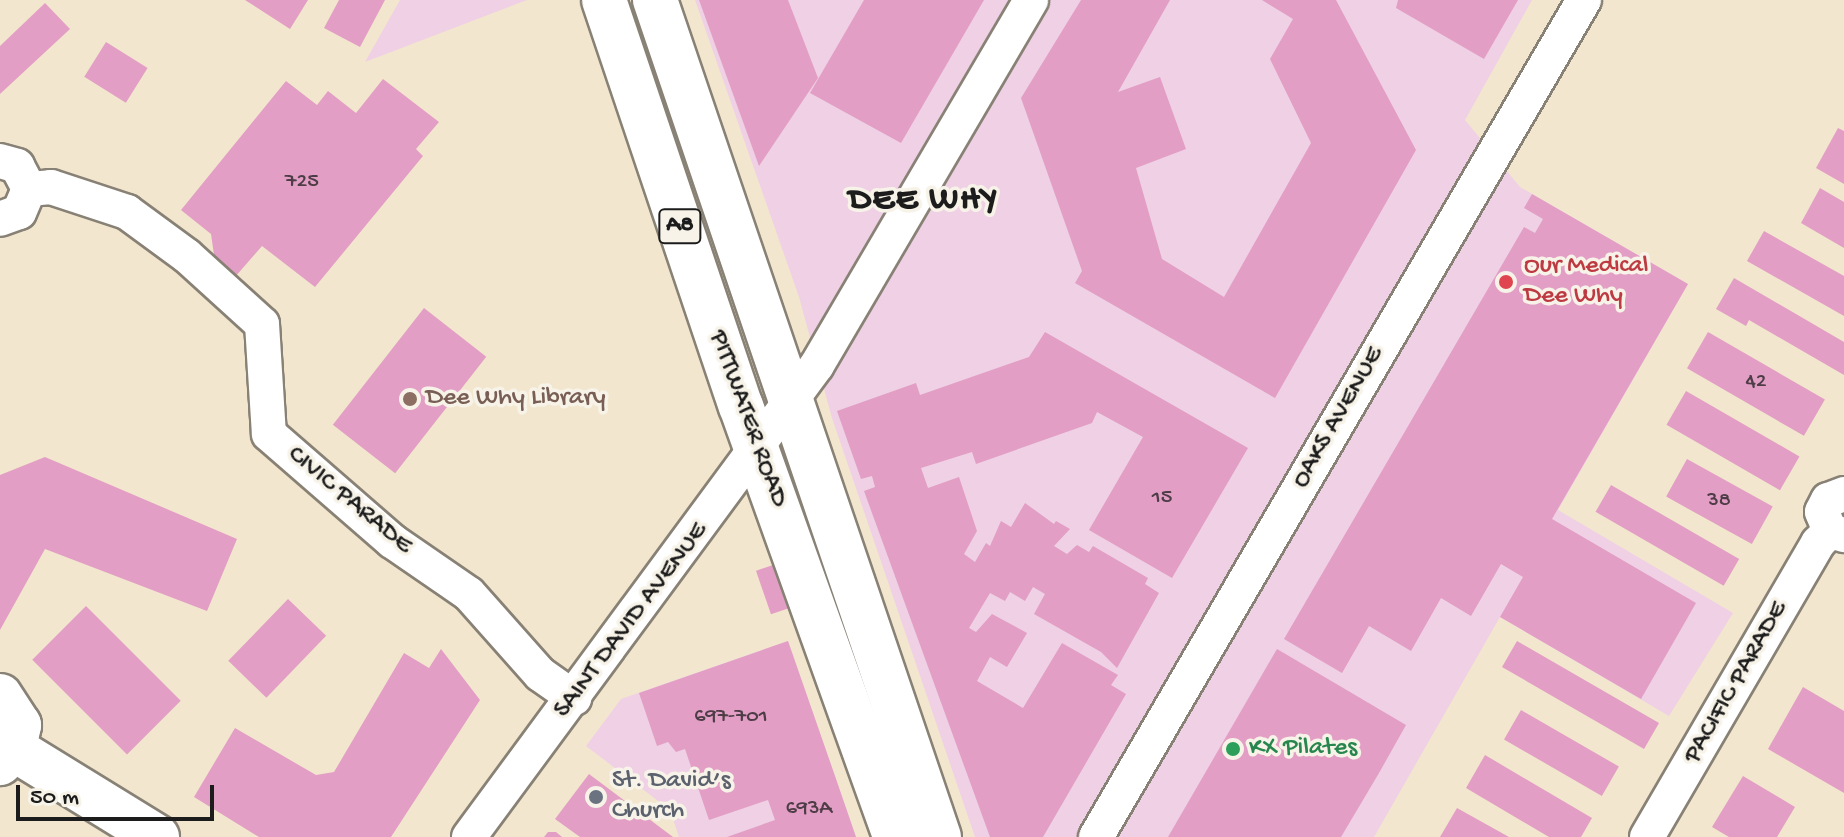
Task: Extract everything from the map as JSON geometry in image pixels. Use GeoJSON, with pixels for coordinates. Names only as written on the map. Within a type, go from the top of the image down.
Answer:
{"type":"FeatureCollection","features":[{"type":"Feature","properties":{"kind":"main road","name":"PITTWATER ROAD"},"geometry":{"type":"LineString","coordinates":[[604,0],[758,451],[895,837]]}},
{"type":"Feature","properties":{"kind":"main road","name":"PITTWATER ROAD"},"geometry":{"type":"LineString","coordinates":[[655,0],[939,837]]}},
{"type":"Feature","properties":{"kind":"main road"},"geometry":{"type":"LineString","coordinates":[[0,696],[19,725],[7,756],[157,837]]}},
{"type":"Feature","properties":{"kind":"street","name":"SAINT DAVID AVENUE"},"geometry":{"type":"LineString","coordinates":[[469,837],[791,403],[1031,0]]}},
{"type":"Feature","properties":{"kind":"street","name":"OAKS AVENUE"},"geometry":{"type":"LineString","coordinates":[[1096,837],[1584,0]]}},
{"type":"Feature","properties":{"kind":"street"},"geometry":{"type":"LineString","coordinates":[[0,161],[17,166],[29,189],[19,212],[0,219]]}},
{"type":"Feature","properties":{"kind":"street","name":"CIVIC PARADE"},"geometry":{"type":"LineString","coordinates":[[29,189],[51,187],[127,212],[187,256],[262,324],[269,434],[392,541],[469,594],[540,674],[574,698]]}},
{"type":"Feature","properties":{"kind":"street"},"geometry":{"type":"LineString","coordinates":[[1837,533],[1823,520],[1824,506],[1844,494]]}},
{"type":"Feature","properties":{"kind":"street","name":"PACIFIC PARADE"},"geometry":{"type":"LineString","coordinates":[[1647,837],[1818,543],[1837,533]]}},
{"type":"Feature","properties":{"kind":"shaded area"},"geometry":{"type":"Polygon","coordinates":[[[400,0],[527,0],[365,62],[400,0]]]}},
{"type":"Feature","properties":{"kind":"shaded area"},"geometry":{"type":"Polygon","coordinates":[[[695,0],[1532,0],[1465,120],[1520,187],[1688,284],[1558,510],[1733,613],[1669,716],[1500,617],[1374,837],[975,837],[832,418],[799,297],[695,0]]]}},
{"type":"Feature","properties":{"kind":"shaded area"},"geometry":{"type":"Polygon","coordinates":[[[788,641],[856,837],[679,837],[670,810],[586,746],[621,699],[788,641]]]}},
{"type":"Feature","properties":{"kind":"building"},"geometry":{"type":"Polygon","coordinates":[[[245,0],[308,0],[290,29],[245,0]]]}},
{"type":"Feature","properties":{"kind":"building"},"geometry":{"type":"Polygon","coordinates":[[[339,0],[385,0],[360,47],[324,28],[339,0]]]}},
{"type":"Feature","properties":{"kind":"building"},"geometry":{"type":"Polygon","coordinates":[[[699,0],[788,0],[818,78],[759,166],[699,0]]]}},
{"type":"Feature","properties":{"kind":"building"},"geometry":{"type":"Polygon","coordinates":[[[864,0],[984,0],[901,143],[810,93],[864,0]]]}},
{"type":"Feature","properties":{"kind":"building"},"geometry":{"type":"Polygon","coordinates":[[[1081,0],[1170,0],[1118,92],[1160,77],[1186,149],[1136,168],[1162,259],[1224,297],[1311,143],[1270,59],[1293,19],[1262,0],[1336,0],[1416,150],[1275,398],[1075,283],[1082,271],[1021,98],[1081,0]]]}},
{"type":"Feature","properties":{"kind":"building"},"geometry":{"type":"Polygon","coordinates":[[[1398,0],[1518,0],[1484,59],[1396,8],[1398,0]]]}},
{"type":"Feature","properties":{"kind":"building"},"geometry":{"type":"Polygon","coordinates":[[[45,3],[70,29],[0,94],[0,46],[45,3]]]}},
{"type":"Feature","properties":{"kind":"building"},"geometry":{"type":"Polygon","coordinates":[[[106,42],[148,68],[126,103],[84,77],[106,42]]]}},
{"type":"Feature","properties":{"kind":"building"},"geometry":{"type":"Polygon","coordinates":[[[383,79],[439,122],[416,149],[423,156],[315,287],[262,246],[235,277],[215,262],[211,234],[181,210],[286,81],[317,105],[328,91],[356,113],[383,79]]]}},
{"type":"Feature","properties":{"kind":"building"},"geometry":{"type":"Polygon","coordinates":[[[1838,128],[1844,131],[1844,184],[1816,168],[1838,128]]]}},
{"type":"Feature","properties":{"kind":"building"},"geometry":{"type":"Polygon","coordinates":[[[1820,188],[1844,202],[1844,248],[1801,223],[1820,188]]]}},
{"type":"Feature","properties":{"kind":"building"},"geometry":{"type":"Polygon","coordinates":[[[1532,194],[1688,284],[1552,519],[1696,603],[1641,699],[1500,617],[1523,577],[1501,564],[1471,616],[1441,598],[1411,651],[1369,626],[1342,673],[1284,639],[1524,227],[1535,233],[1543,219],[1524,208],[1532,194]]]}},
{"type":"Feature","properties":{"kind":"building"},"geometry":{"type":"Polygon","coordinates":[[[1764,231],[1844,276],[1844,316],[1747,261],[1764,231]]]}},
{"type":"Feature","properties":{"kind":"building"},"geometry":{"type":"Polygon","coordinates":[[[1734,278],[1844,342],[1844,375],[1749,320],[1746,326],[1716,309],[1734,278]]]}},
{"type":"Feature","properties":{"kind":"building"},"geometry":{"type":"Polygon","coordinates":[[[424,308],[486,357],[395,473],[333,425],[424,308]]]}},
{"type":"Feature","properties":{"kind":"building"},"geometry":{"type":"Polygon","coordinates":[[[1045,332],[1248,448],[1172,578],[1089,530],[1143,437],[1097,412],[1092,423],[976,464],[972,452],[921,468],[928,488],[959,477],[977,531],[964,554],[975,562],[986,543],[990,546],[1001,521],[1011,527],[1025,503],[1054,524],[1056,521],[1070,529],[1054,546],[1067,554],[1077,545],[1089,552],[1093,546],[1148,578],[1145,584],[1159,593],[1117,668],[1101,652],[1034,614],[1045,594],[1033,587],[1025,601],[1010,592],[1005,601],[990,593],[969,628],[976,632],[992,614],[1027,633],[1007,667],[990,657],[977,681],[1023,708],[1062,643],[1118,675],[1111,685],[1126,694],[1043,837],[990,837],[864,491],[875,487],[872,476],[861,479],[837,411],[916,383],[920,395],[1029,357],[1045,332]]]}},
{"type":"Feature","properties":{"kind":"building"},"geometry":{"type":"Polygon","coordinates":[[[1708,332],[1825,400],[1804,436],[1687,368],[1708,332]]]}},
{"type":"Feature","properties":{"kind":"building"},"geometry":{"type":"Polygon","coordinates":[[[1686,391],[1799,456],[1780,490],[1666,425],[1686,391]]]}},
{"type":"Feature","properties":{"kind":"building"},"geometry":{"type":"Polygon","coordinates":[[[45,457],[237,539],[207,611],[45,549],[0,630],[0,475],[45,457]]]}},
{"type":"Feature","properties":{"kind":"building"},"geometry":{"type":"Polygon","coordinates":[[[1687,459],[1773,507],[1752,544],[1666,497],[1687,459]]]}},
{"type":"Feature","properties":{"kind":"building"},"geometry":{"type":"Polygon","coordinates":[[[1611,485],[1739,559],[1724,586],[1596,512],[1611,485]]]}},
{"type":"Feature","properties":{"kind":"building"},"geometry":{"type":"Polygon","coordinates":[[[773,565],[788,608],[771,614],[756,571],[773,565]]]}},
{"type":"Feature","properties":{"kind":"building"},"geometry":{"type":"Polygon","coordinates":[[[288,599],[326,636],[266,698],[228,661],[288,599]]]}},
{"type":"Feature","properties":{"kind":"building"},"geometry":{"type":"Polygon","coordinates":[[[86,606],[181,701],[127,754],[32,660],[86,606]]]}},
{"type":"Feature","properties":{"kind":"building"},"geometry":{"type":"Polygon","coordinates":[[[788,641],[856,837],[727,837],[775,820],[768,800],[709,820],[685,749],[676,752],[668,742],[657,746],[639,693],[788,641]]]}},
{"type":"Feature","properties":{"kind":"building"},"geometry":{"type":"Polygon","coordinates":[[[1517,641],[1659,723],[1644,749],[1502,667],[1517,641]]]}},
{"type":"Feature","properties":{"kind":"building"},"geometry":{"type":"Polygon","coordinates":[[[441,649],[480,700],[391,837],[259,837],[194,797],[235,728],[316,775],[334,772],[404,653],[429,668],[441,649]]]}},
{"type":"Feature","properties":{"kind":"building"},"geometry":{"type":"Polygon","coordinates":[[[1277,649],[1406,725],[1379,773],[1341,837],[1168,837],[1277,649]]]}},
{"type":"Feature","properties":{"kind":"building"},"geometry":{"type":"Polygon","coordinates":[[[1803,687],[1844,711],[1844,793],[1768,749],[1803,687]]]}},
{"type":"Feature","properties":{"kind":"building"},"geometry":{"type":"Polygon","coordinates":[[[1521,710],[1619,766],[1602,796],[1504,739],[1521,710]]]}},
{"type":"Feature","properties":{"kind":"building"},"geometry":{"type":"Polygon","coordinates":[[[1485,755],[1592,818],[1581,837],[1549,837],[1466,788],[1485,755]]]}},
{"type":"Feature","properties":{"kind":"building","name":"St. David’s Church"},"geometry":{"type":"Polygon","coordinates":[[[589,774],[673,837],[580,837],[555,819],[589,774]]]}},
{"type":"Feature","properties":{"kind":"building"},"geometry":{"type":"Polygon","coordinates":[[[1743,776],[1795,807],[1777,837],[1729,837],[1712,827],[1743,776]]]}},
{"type":"Feature","properties":{"kind":"building"},"geometry":{"type":"Polygon","coordinates":[[[1457,808],[1509,837],[1440,837],[1457,808]]]}},
{"type":"Feature","properties":{"kind":"building"},"geometry":{"type":"Polygon","coordinates":[[[548,832],[556,832],[562,837],[544,837],[548,832]]]}},
{"type":"Feature","properties":{"kind":"place","name":"Our Medical Dee Why"},"geometry":{"type":"Point","coordinates":[1506,282]}},
{"type":"Feature","properties":{"kind":"place","name":"Dee Why Library"},"geometry":{"type":"Point","coordinates":[410,399]}},
{"type":"Feature","properties":{"kind":"place","name":"KX Pilates"},"geometry":{"type":"Point","coordinates":[1233,749]}},
{"type":"Feature","properties":{"kind":"place","name":"St. David’s Church"},"geometry":{"type":"Point","coordinates":[596,797]}},
{"type":"Feature","properties":{"kind":"district","name":"DEE WHY"},"geometry":{"type":"Point","coordinates":[924,202]}}]}
